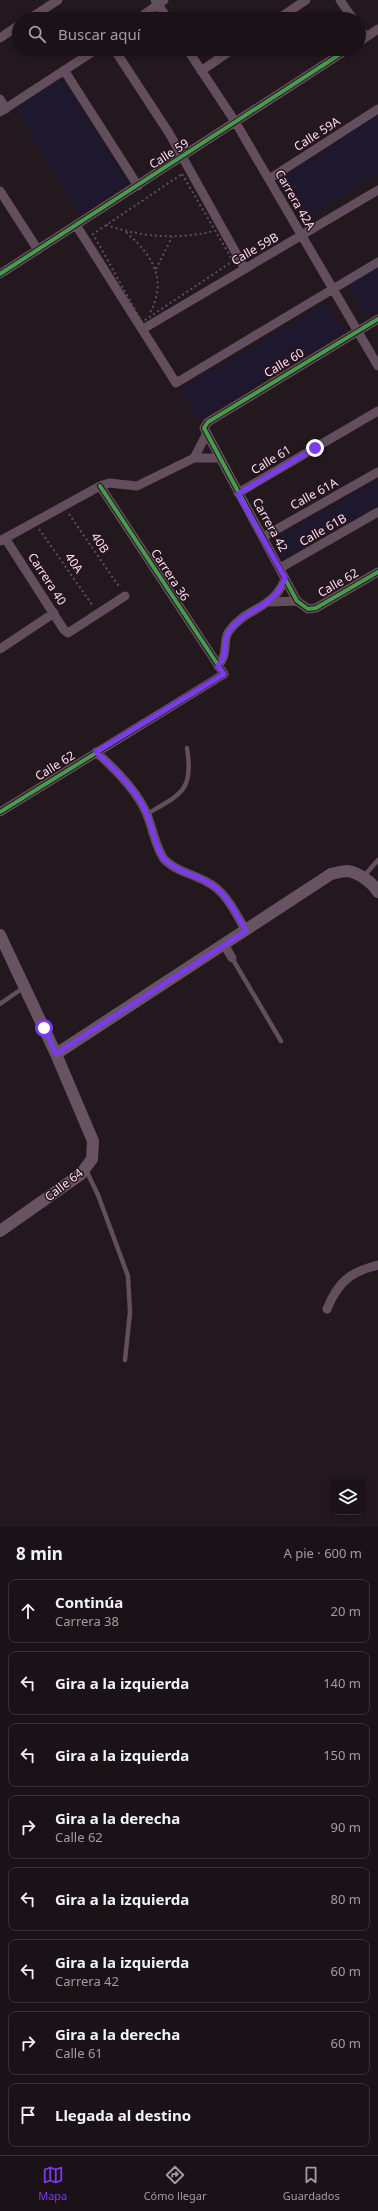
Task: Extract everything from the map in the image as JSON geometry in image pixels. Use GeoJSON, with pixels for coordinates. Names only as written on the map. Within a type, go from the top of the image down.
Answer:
{"type":"FeatureCollection","features":[{"type":"Feature","properties":{"kind":"main road"},"geometry":{"type":"LineString","coordinates":[[56,1054],[225,946],[331,874],[347,871],[363,878],[375,887],[378,892]]}},
{"type":"Feature","properties":{"kind":"main road","name":"Calle 64"},"geometry":{"type":"LineString","coordinates":[[0,935],[56,1054],[93,1141],[92,1159],[81,1174],[0,1231]]}},
{"type":"Feature","properties":{"kind":"street"},"geometry":{"type":"LineString","coordinates":[[39,12],[58,0]]}},
{"type":"Feature","properties":{"kind":"street"},"geometry":{"type":"LineString","coordinates":[[288,12],[306,0]]}},
{"type":"Feature","properties":{"kind":"street"},"geometry":{"type":"LineString","coordinates":[[340,0],[348,12]]}},
{"type":"Feature","properties":{"kind":"street"},"geometry":{"type":"LineString","coordinates":[[146,12],[159,1],[164,12]]}},
{"type":"Feature","properties":{"kind":"street"},"geometry":{"type":"LineString","coordinates":[[366,37],[378,29]]}},
{"type":"Feature","properties":{"kind":"street"},"geometry":{"type":"LineString","coordinates":[[0,38],[12,30]]}},
{"type":"Feature","properties":{"kind":"street"},"geometry":{"type":"LineString","coordinates":[[0,100],[3,110],[86,56]]}},
{"type":"Feature","properties":{"kind":"street"},"geometry":{"type":"LineString","coordinates":[[118,56],[183,157],[245,269]]}},
{"type":"Feature","properties":{"kind":"street","name":"Carrera 42A"},"geometry":{"type":"LineString","coordinates":[[191,56],[236,123],[378,366]]}},
{"type":"Feature","properties":{"kind":"street"},"geometry":{"type":"LineString","coordinates":[[201,71],[223,56]]}},
{"type":"Feature","properties":{"kind":"street","name":"Calle 59"},"geometry":{"type":"LineString","coordinates":[[0,274],[236,123],[337,56]]}},
{"type":"Feature","properties":{"kind":"street"},"geometry":{"type":"LineString","coordinates":[[64,70],[138,186]]}},
{"type":"Feature","properties":{"kind":"street","name":"Calle 59A"},"geometry":{"type":"LineString","coordinates":[[269,179],[378,109]]}},
{"type":"Feature","properties":{"kind":"street","name":"Calle 59B"},"geometry":{"type":"LineString","coordinates":[[143,329],[378,190]]}},
{"type":"Feature","properties":{"kind":"street"},"geometry":{"type":"LineString","coordinates":[[0,191],[38,250]]}},
{"type":"Feature","properties":{"kind":"street"},"geometry":{"type":"LineString","coordinates":[[76,226],[176,383],[378,262]]}},
{"type":"Feature","properties":{"kind":"street","name":"Calle 60"},"geometry":{"type":"LineString","coordinates":[[205,431],[208,422],[378,318]]}},
{"type":"Feature","properties":{"kind":"street","name":"Calle 61"},"geometry":{"type":"LineString","coordinates":[[238,494],[378,411]]}},
{"type":"Feature","properties":{"kind":"street"},"geometry":{"type":"LineString","coordinates":[[194,458],[205,431]]}},
{"type":"Feature","properties":{"kind":"street","name":"Carrera 42"},"geometry":{"type":"LineString","coordinates":[[205,431],[238,494],[298,601],[308,609]]}},
{"type":"Feature","properties":{"kind":"street"},"geometry":{"type":"LineString","coordinates":[[3,540],[100,486],[109,483],[137,486],[194,458],[219,458]]}},
{"type":"Feature","properties":{"kind":"street","name":"Calle 61A"},"geometry":{"type":"LineString","coordinates":[[263,537],[378,472]]}},
{"type":"Feature","properties":{"kind":"street","name":"Carrera 36"},"geometry":{"type":"LineString","coordinates":[[100,486],[224,674]]}},
{"type":"Feature","properties":{"kind":"street","name":"Calle 61B"},"geometry":{"type":"LineString","coordinates":[[280,568],[378,512]]}},
{"type":"Feature","properties":{"kind":"street","name":"Carrera 40"},"geometry":{"type":"LineString","coordinates":[[3,540],[54,613],[64,630],[68,633],[98,613]]}},
{"type":"Feature","properties":{"kind":"street","name":"Calle 62"},"geometry":{"type":"LineString","coordinates":[[308,609],[316,608],[378,572]]}},
{"type":"Feature","properties":{"kind":"street"},"geometry":{"type":"LineString","coordinates":[[218,666],[224,656],[225,641],[229,631],[239,620],[270,602],[281,589],[285,578]]}},
{"type":"Feature","properties":{"kind":"street"},"geometry":{"type":"LineString","coordinates":[[98,613],[123,594]]}},
{"type":"Feature","properties":{"kind":"street"},"geometry":{"type":"LineString","coordinates":[[270,602],[298,601]]}},
{"type":"Feature","properties":{"kind":"street"},"geometry":{"type":"LineString","coordinates":[[0,650],[54,613]]}},
{"type":"Feature","properties":{"kind":"street","name":"Calle 62"},"geometry":{"type":"LineString","coordinates":[[0,812],[224,674]]}},
{"type":"Feature","properties":{"kind":"street"},"geometry":{"type":"LineString","coordinates":[[96,752],[108,762],[130,788],[147,814],[163,857],[170,864],[207,882],[220,891],[246,931]]}},
{"type":"Feature","properties":{"kind":"street"},"geometry":{"type":"LineString","coordinates":[[225,946],[232,958]]}},
{"type":"Feature","properties":{"kind":"street"},"geometry":{"type":"LineString","coordinates":[[327,1309],[337,1287],[348,1277],[378,1265]]}},
{"type":"Feature","properties":{"kind":"lane"},"geometry":{"type":"LineString","coordinates":[[147,814],[182,791],[188,780],[190,767],[187,748]]}},
{"type":"Feature","properties":{"kind":"lane"},"geometry":{"type":"LineString","coordinates":[[363,878],[378,860]]}},
{"type":"Feature","properties":{"kind":"lane"},"geometry":{"type":"LineString","coordinates":[[232,958],[281,1041]]}},
{"type":"Feature","properties":{"kind":"lane"},"geometry":{"type":"LineString","coordinates":[[0,1004],[24,987]]}},
{"type":"Feature","properties":{"kind":"lane"},"geometry":{"type":"LineString","coordinates":[[85,1169],[98,1195],[128,1276],[130,1312],[125,1360]]}},
{"type":"Feature","properties":{"kind":"path"},"geometry":{"type":"LineString","coordinates":[[182,174],[233,261],[142,322],[93,234],[106,225],[182,174]]}},
{"type":"Feature","properties":{"kind":"path"},"geometry":{"type":"LineString","coordinates":[[106,225],[125,231],[172,237],[192,236],[215,231]]}},
{"type":"Feature","properties":{"kind":"path"},"geometry":{"type":"LineString","coordinates":[[125,231],[145,251],[156,270],[157,291],[154,306],[146,320]]}},
{"type":"Feature","properties":{"kind":"path"},"geometry":{"type":"LineString","coordinates":[[156,270],[172,237]]}},
{"type":"Feature","properties":{"kind":"shaded area"},"geometry":{"type":"Polygon","coordinates":[[[62,78],[128,183],[80,215],[15,109],[62,78]]]}},
{"type":"Feature","properties":{"kind":"shaded area"},"geometry":{"type":"Polygon","coordinates":[[[378,115],[378,174],[312,214],[286,177],[378,115]]]}},
{"type":"Feature","properties":{"kind":"shaded area"},"geometry":{"type":"Polygon","coordinates":[[[378,267],[378,310],[367,316],[349,284],[378,267]]]}},
{"type":"Feature","properties":{"kind":"shaded area"},"geometry":{"type":"Polygon","coordinates":[[[326,303],[344,331],[198,420],[181,389],[326,303]]]}},
{"type":"Feature","properties":{"kind":"shaded area"},"geometry":{"type":"Polygon","coordinates":[[[378,480],[378,505],[283,559],[272,540],[378,480]]]}},
{"type":"Feature","properties":{"kind":"cycle path"},"geometry":{"type":"LineString","coordinates":[[0,274],[337,56]]}},
{"type":"Feature","properties":{"kind":"cycle path"},"geometry":{"type":"LineString","coordinates":[[378,319],[208,422],[204,428],[297,601],[308,609],[316,608],[378,572]]}},
{"type":"Feature","properties":{"kind":"cycle path"},"geometry":{"type":"LineString","coordinates":[[0,812],[224,674],[100,486]]}},
{"type":"Feature","properties":{"kind":"route"},"geometry":{"type":"LineString","coordinates":[[44,1028],[56,1054],[246,931],[220,891],[207,882],[170,864],[163,857],[145,809],[130,788],[108,762],[96,752],[224,674],[218,666],[224,656],[225,641],[229,631],[239,620],[270,602],[278,594],[285,578],[238,494],[315,448]]}}]}
